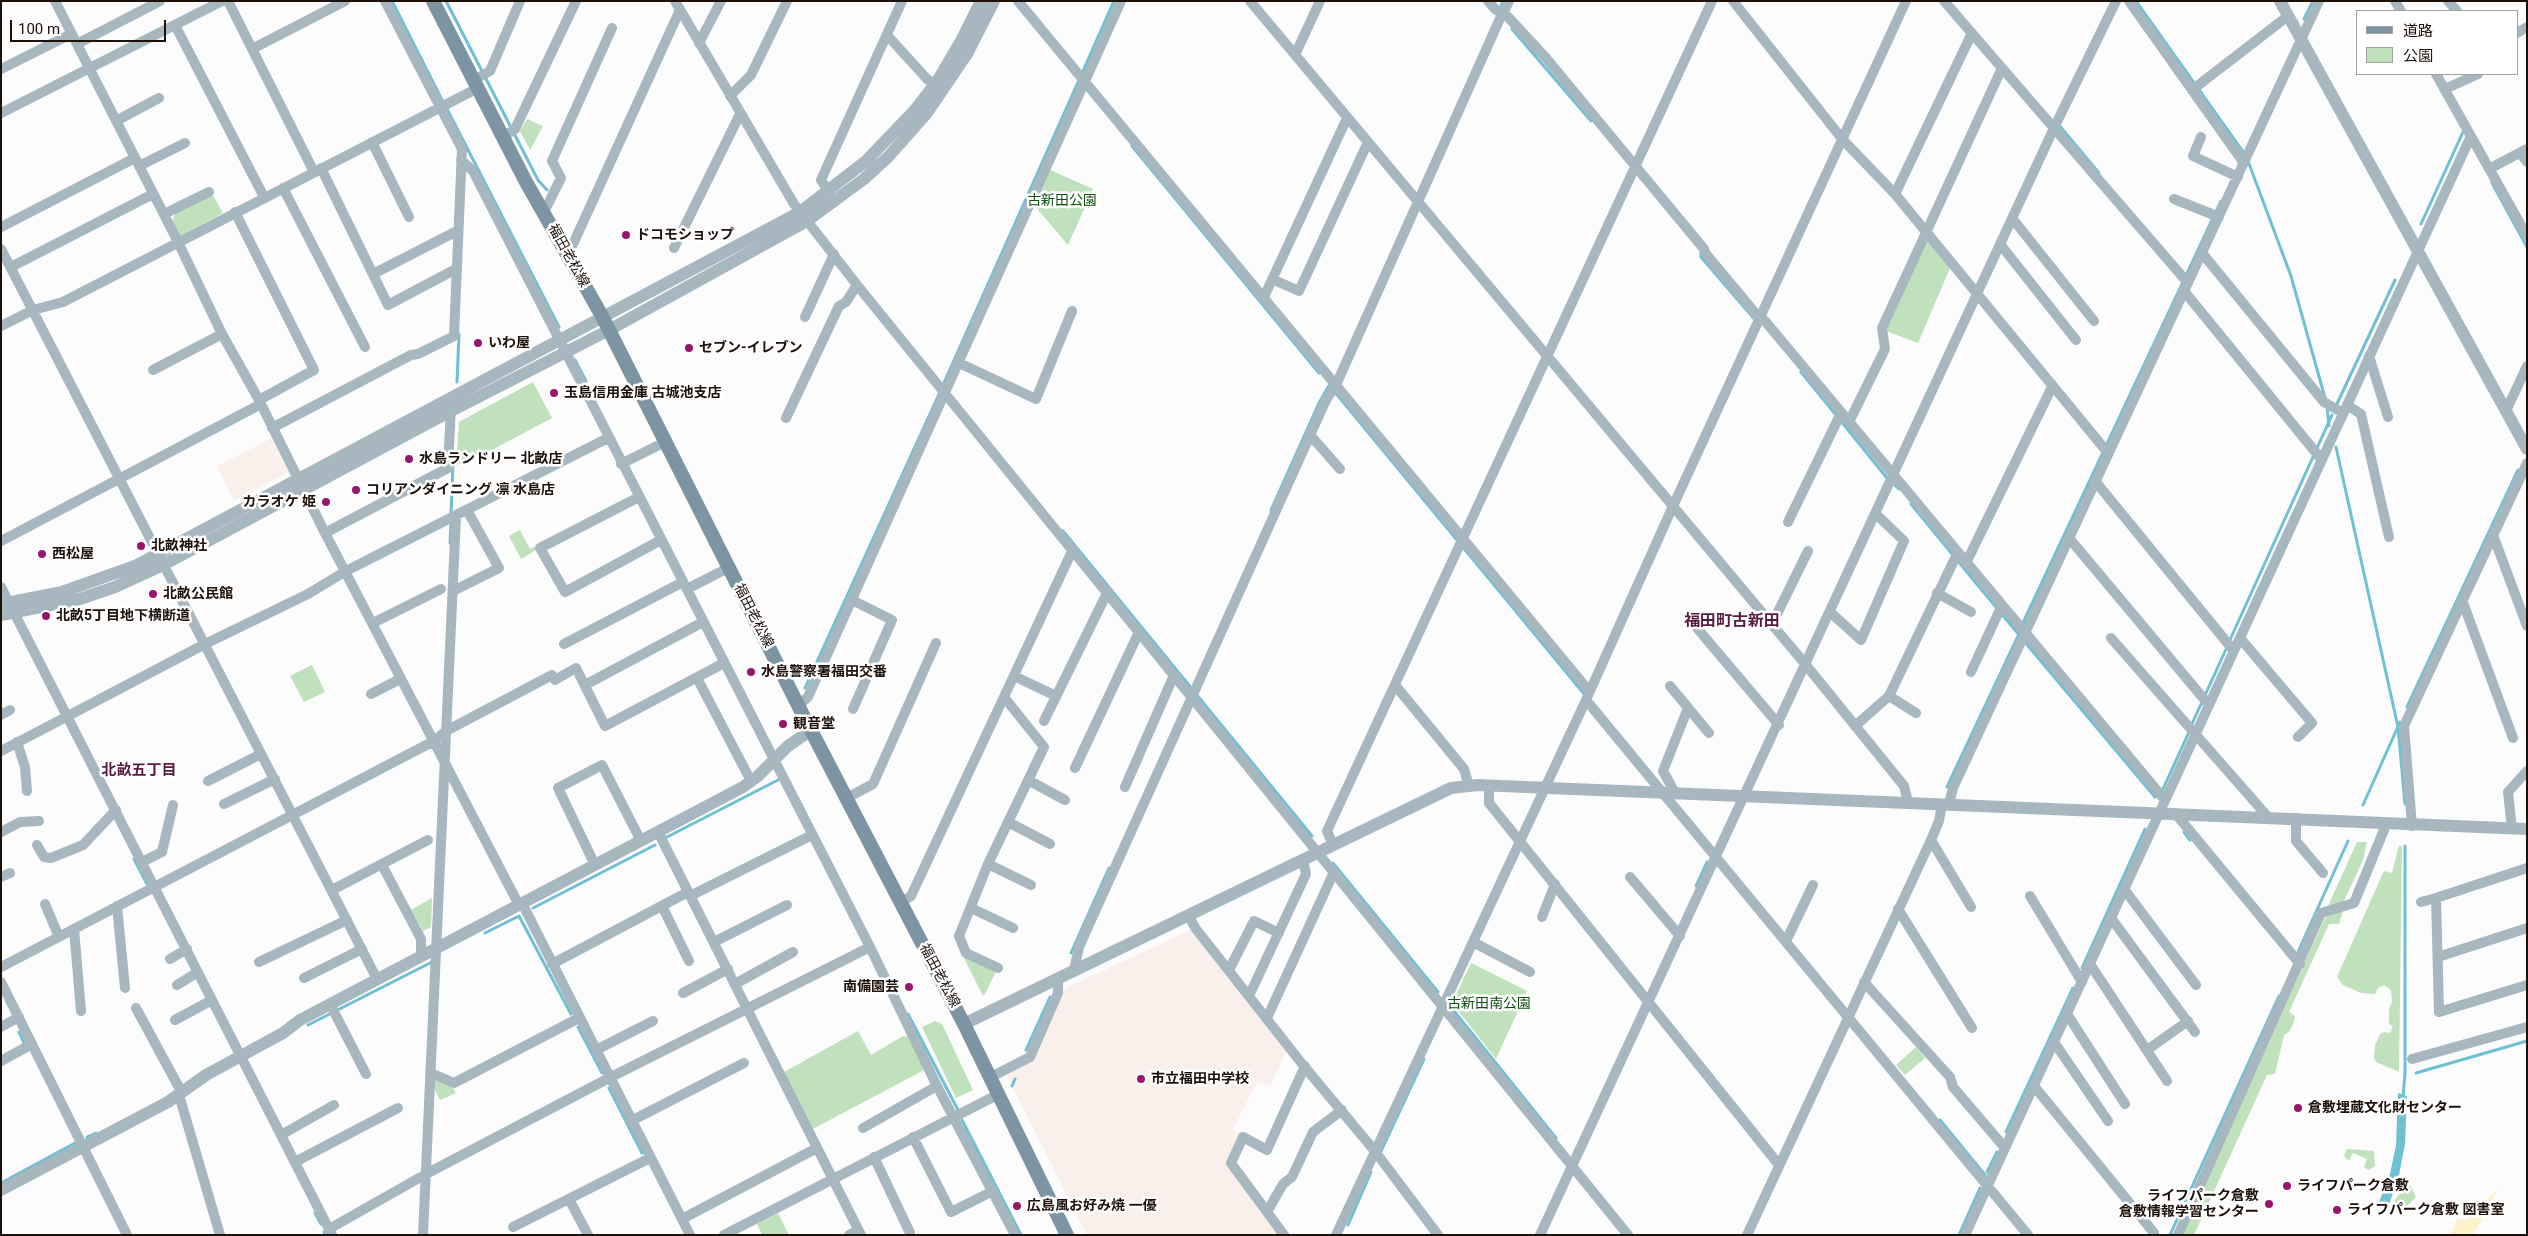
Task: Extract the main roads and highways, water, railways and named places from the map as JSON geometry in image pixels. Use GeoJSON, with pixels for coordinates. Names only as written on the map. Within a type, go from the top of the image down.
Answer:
{"type":"FeatureCollection","features":[{"type":"Feature","properties":{"kind":"main road","name":"福田老松線"},"geometry":{"type":"LineString","coordinates":[[433,1],[510,133],[544,212],[602,316],[798,706],[964,1024],[1067,1235]]}},
{"type":"Feature","properties":{"kind":"water"},"geometry":{"type":"Polygon","coordinates":[[[2398,1093],[2407,1096],[2405,1144],[2399,1175],[2389,1205],[2379,1202],[2390,1174],[2396,1145],[2398,1093]]]}},
{"type":"Feature","properties":{"kind":"waterway"},"geometry":{"type":"LineString","coordinates":[[392,1],[443,102]]}},
{"type":"Feature","properties":{"kind":"waterway"},"geometry":{"type":"LineString","coordinates":[[446,1],[538,180],[547,190]]}},
{"type":"Feature","properties":{"kind":"waterway"},"geometry":{"type":"LineString","coordinates":[[1083,71],[1114,1]]}},
{"type":"Feature","properties":{"kind":"waterway"},"geometry":{"type":"LineString","coordinates":[[1499,10],[1503,1]]}},
{"type":"Feature","properties":{"kind":"waterway"},"geometry":{"type":"LineString","coordinates":[[2136,1],[2244,153]]}},
{"type":"Feature","properties":{"kind":"waterway"},"geometry":{"type":"LineString","coordinates":[[2304,19],[2313,1]]}},
{"type":"Feature","properties":{"kind":"waterway"},"geometry":{"type":"LineString","coordinates":[[1512,29],[1591,121]]}},
{"type":"Feature","properties":{"kind":"waterway"},"geometry":{"type":"LineString","coordinates":[[943,385],[1079,80]]}},
{"type":"Feature","properties":{"kind":"waterway"},"geometry":{"type":"LineString","coordinates":[[447,109],[559,327]]}},
{"type":"Feature","properties":{"kind":"waterway"},"geometry":{"type":"LineString","coordinates":[[2058,124],[2099,173]]}},
{"type":"Feature","properties":{"kind":"waterway"},"geometry":{"type":"LineString","coordinates":[[2421,224],[2463,132]]}},
{"type":"Feature","properties":{"kind":"waterway"},"geometry":{"type":"LineString","coordinates":[[1132,146],[1319,373]]}},
{"type":"Feature","properties":{"kind":"waterway"},"geometry":{"type":"LineString","coordinates":[[2248,161],[2291,276],[2325,398]]}},
{"type":"Feature","properties":{"kind":"waterway"},"geometry":{"type":"LineString","coordinates":[[2492,183],[2527,247]]}},
{"type":"Feature","properties":{"kind":"waterway"},"geometry":{"type":"LineString","coordinates":[[2022,625],[2221,201]]}},
{"type":"Feature","properties":{"kind":"waterway"},"geometry":{"type":"LineString","coordinates":[[1701,252],[1701,257],[1757,322]]}},
{"type":"Feature","properties":{"kind":"waterway"},"geometry":{"type":"LineString","coordinates":[[2336,406],[2395,280]]}},
{"type":"Feature","properties":{"kind":"waterway"},"geometry":{"type":"LineString","coordinates":[[457,382],[459,334]]}},
{"type":"Feature","properties":{"kind":"waterway"},"geometry":{"type":"LineString","coordinates":[[575,360],[586,381]]}},
{"type":"Feature","properties":{"kind":"waterway"},"geometry":{"type":"LineString","coordinates":[[1801,372],[1836,415]]}},
{"type":"Feature","properties":{"kind":"waterway"},"geometry":{"type":"LineString","coordinates":[[1271,510],[1319,403],[1331,382]]}},
{"type":"Feature","properties":{"kind":"waterway"},"geometry":{"type":"LineString","coordinates":[[1334,391],[1585,695]]}},
{"type":"Feature","properties":{"kind":"waterway"},"geometry":{"type":"LineString","coordinates":[[805,688],[940,392]]}},
{"type":"Feature","properties":{"kind":"waterway"},"geometry":{"type":"LineString","coordinates":[[2327,406],[2329,426]]}},
{"type":"Feature","properties":{"kind":"waterway"},"geometry":{"type":"LineString","coordinates":[[2229,642],[2332,415]]}},
{"type":"Feature","properties":{"kind":"waterway"},"geometry":{"type":"LineString","coordinates":[[1840,420],[1887,478],[1899,489]]}},
{"type":"Feature","properties":{"kind":"waterway"},"geometry":{"type":"LineString","coordinates":[[2336,447],[2398,727],[2405,804]]}},
{"type":"Feature","properties":{"kind":"waterway"},"geometry":{"type":"LineString","coordinates":[[451,515],[453,464]]}},
{"type":"Feature","properties":{"kind":"waterway"},"geometry":{"type":"LineString","coordinates":[[2407,707],[2518,470]]}},
{"type":"Feature","properties":{"kind":"waterway"},"geometry":{"type":"LineString","coordinates":[[1911,504],[1953,555]]}},
{"type":"Feature","properties":{"kind":"waterway"},"geometry":{"type":"LineString","coordinates":[[450,543],[451,522]]}},
{"type":"Feature","properties":{"kind":"waterway"},"geometry":{"type":"LineString","coordinates":[[1063,531],[1192,689]]}},
{"type":"Feature","properties":{"kind":"waterway"},"geometry":{"type":"LineString","coordinates":[[1957,560],[2020,636]]}},
{"type":"Feature","properties":{"kind":"waterway"},"geometry":{"type":"LineString","coordinates":[[1947,787],[2019,634]]}},
{"type":"Feature","properties":{"kind":"waterway"},"geometry":{"type":"LineString","coordinates":[[2024,641],[2155,797]]}},
{"type":"Feature","properties":{"kind":"waterway"},"geometry":{"type":"LineString","coordinates":[[2191,726],[2227,647]]}},
{"type":"Feature","properties":{"kind":"waterway"},"geometry":{"type":"LineString","coordinates":[[1196,694],[1312,836]]}},
{"type":"Feature","properties":{"kind":"waterway"},"geometry":{"type":"LineString","coordinates":[[2363,805],[2400,722]]}},
{"type":"Feature","properties":{"kind":"waterway"},"geometry":{"type":"LineString","coordinates":[[2163,789],[2189,732]]}},
{"type":"Feature","properties":{"kind":"waterway"},"geometry":{"type":"LineString","coordinates":[[667,837],[778,780]]}},
{"type":"Feature","properties":{"kind":"waterway"},"geometry":{"type":"LineString","coordinates":[[2082,968],[2145,829]]}},
{"type":"Feature","properties":{"kind":"waterway"},"geometry":{"type":"LineString","coordinates":[[2184,832],[2190,840]]}},
{"type":"Feature","properties":{"kind":"waterway"},"geometry":{"type":"LineString","coordinates":[[2298,952],[2348,841]]}},
{"type":"Feature","properties":{"kind":"waterway"},"geometry":{"type":"LineString","coordinates":[[533,908],[655,845]]}},
{"type":"Feature","properties":{"kind":"waterway"},"geometry":{"type":"LineString","coordinates":[[2403,1098],[2405,1073],[2405,846]]}},
{"type":"Feature","properties":{"kind":"waterway"},"geometry":{"type":"LineString","coordinates":[[134,859],[147,884]]}},
{"type":"Feature","properties":{"kind":"waterway"},"geometry":{"type":"LineString","coordinates":[[1696,886],[1707,862]]}},
{"type":"Feature","properties":{"kind":"waterway"},"geometry":{"type":"LineString","coordinates":[[1333,863],[1438,992]]}},
{"type":"Feature","properties":{"kind":"waterway"},"geometry":{"type":"LineString","coordinates":[[1071,953],[1109,868]]}},
{"type":"Feature","properties":{"kind":"waterway"},"geometry":{"type":"LineString","coordinates":[[485,933],[519,916],[571,1014]]}},
{"type":"Feature","properties":{"kind":"waterway"},"geometry":{"type":"LineString","coordinates":[[308,1025],[432,962],[432,965]]}},
{"type":"Feature","properties":{"kind":"waterway"},"geometry":{"type":"LineString","coordinates":[[2006,1132],[2073,988]]}},
{"type":"Feature","properties":{"kind":"waterway"},"geometry":{"type":"LineString","coordinates":[[2170,1235],[2279,996]]}},
{"type":"Feature","properties":{"kind":"waterway"},"geometry":{"type":"LineString","coordinates":[[1026,1050],[1050,997]]}},
{"type":"Feature","properties":{"kind":"waterway"},"geometry":{"type":"LineString","coordinates":[[1450,1006],[1556,1138]]}},
{"type":"Feature","properties":{"kind":"waterway"},"geometry":{"type":"LineString","coordinates":[[908,1014],[958,1110]]}},
{"type":"Feature","properties":{"kind":"waterway"},"geometry":{"type":"LineString","coordinates":[[578,1027],[602,1073]]}},
{"type":"Feature","properties":{"kind":"waterway"},"geometry":{"type":"LineString","coordinates":[[19,1032],[24,1043]]}},
{"type":"Feature","properties":{"kind":"waterway"},"geometry":{"type":"LineString","coordinates":[[2416,1073],[2527,1041]]}},
{"type":"Feature","properties":{"kind":"waterway"},"geometry":{"type":"LineString","coordinates":[[1381,1151],[1424,1059]]}},
{"type":"Feature","properties":{"kind":"waterway"},"geometry":{"type":"LineString","coordinates":[[1012,1086],[1015,1079]]}},
{"type":"Feature","properties":{"kind":"waterway"},"geometry":{"type":"LineString","coordinates":[[609,1088],[642,1153]]}},
{"type":"Feature","properties":{"kind":"waterway"},"geometry":{"type":"LineString","coordinates":[[962,1120],[1021,1235]]}},
{"type":"Feature","properties":{"kind":"waterway"},"geometry":{"type":"LineString","coordinates":[[1940,1120],[1985,1175]]}},
{"type":"Feature","properties":{"kind":"waterway"},"geometry":{"type":"LineString","coordinates":[[87,1137],[96,1133]]}},
{"type":"Feature","properties":{"kind":"waterway"},"geometry":{"type":"LineString","coordinates":[[1,1183],[75,1143]]}},
{"type":"Feature","properties":{"kind":"waterway"},"geometry":{"type":"LineString","coordinates":[[1987,1172],[1997,1152]]}},
{"type":"Feature","properties":{"kind":"waterway"},"geometry":{"type":"LineString","coordinates":[[1348,1225],[1371,1172]]}},
{"type":"Feature","properties":{"kind":"waterway"},"geometry":{"type":"LineString","coordinates":[[1959,1235],[1980,1188]]}},
{"type":"Feature","properties":{"kind":"waterway"},"geometry":{"type":"LineString","coordinates":[[315,1213],[321,1224]]}},
{"type":"Feature","properties":{"kind":"place","name":"ドコモショップ"},"geometry":{"type":"Point","coordinates":[626,235]}},
{"type":"Feature","properties":{"kind":"place","name":"いわ屋"},"geometry":{"type":"Point","coordinates":[478,343]}},
{"type":"Feature","properties":{"kind":"place","name":"セブン-イレブン"},"geometry":{"type":"Point","coordinates":[689,348]}},
{"type":"Feature","properties":{"kind":"place","name":"玉島信用金庫 古城池支店"},"geometry":{"type":"Point","coordinates":[554,393]}},
{"type":"Feature","properties":{"kind":"place","name":"水島ランドリー 北畝店"},"geometry":{"type":"Point","coordinates":[409,459]}},
{"type":"Feature","properties":{"kind":"place","name":"コリアンダイニング 凛 水島店"},"geometry":{"type":"Point","coordinates":[356,490]}},
{"type":"Feature","properties":{"kind":"place","name":"カラオケ 姫"},"geometry":{"type":"Point","coordinates":[326,502]}},
{"type":"Feature","properties":{"kind":"place","name":"北畝神社"},"geometry":{"type":"Point","coordinates":[141,546]}},
{"type":"Feature","properties":{"kind":"place","name":"西松屋"},"geometry":{"type":"Point","coordinates":[42,554]}},
{"type":"Feature","properties":{"kind":"place","name":"北畝公民館"},"geometry":{"type":"Point","coordinates":[153,594]}},
{"type":"Feature","properties":{"kind":"place","name":"北畝5丁目地下横断道"},"geometry":{"type":"Point","coordinates":[46,616]}},
{"type":"Feature","properties":{"kind":"place","name":"水島警察署福田交番"},"geometry":{"type":"Point","coordinates":[751,672]}},
{"type":"Feature","properties":{"kind":"place","name":"観音堂"},"geometry":{"type":"Point","coordinates":[783,724]}},
{"type":"Feature","properties":{"kind":"place","name":"南備園芸"},"geometry":{"type":"Point","coordinates":[909,987]}},
{"type":"Feature","properties":{"kind":"place","name":"市立福田中学校"},"geometry":{"type":"Point","coordinates":[1141,1079]}},
{"type":"Feature","properties":{"kind":"place","name":"倉敷埋蔵文化財センター"},"geometry":{"type":"Point","coordinates":[2298,1108]}},
{"type":"Feature","properties":{"kind":"place","name":"ライフパーク倉敷"},"geometry":{"type":"Point","coordinates":[2287,1186]}},
{"type":"Feature","properties":{"kind":"place","name":"ライフパーク倉敷 倉敷情報学習センター"},"geometry":{"type":"Point","coordinates":[2269,1204]}},
{"type":"Feature","properties":{"kind":"place","name":"広島風お好み焼 一優"},"geometry":{"type":"Point","coordinates":[1017,1206]}},
{"type":"Feature","properties":{"kind":"place","name":"ライフパーク倉敷 図書室"},"geometry":{"type":"Point","coordinates":[2337,1210]}},
{"type":"Feature","properties":{"kind":"district","name":"福田町古新田"},"geometry":{"type":"Point","coordinates":[1732,622]}},
{"type":"Feature","properties":{"kind":"district","name":"北畝五丁目"},"geometry":{"type":"Point","coordinates":[139,771]}},
{"type":"Feature","properties":{"kind":"park label","name":"古新田公園"},"geometry":{"type":"Point","coordinates":[1062,201]}},
{"type":"Feature","properties":{"kind":"park label","name":"古新田南公園"},"geometry":{"type":"Point","coordinates":[1489,1004]}}]}
